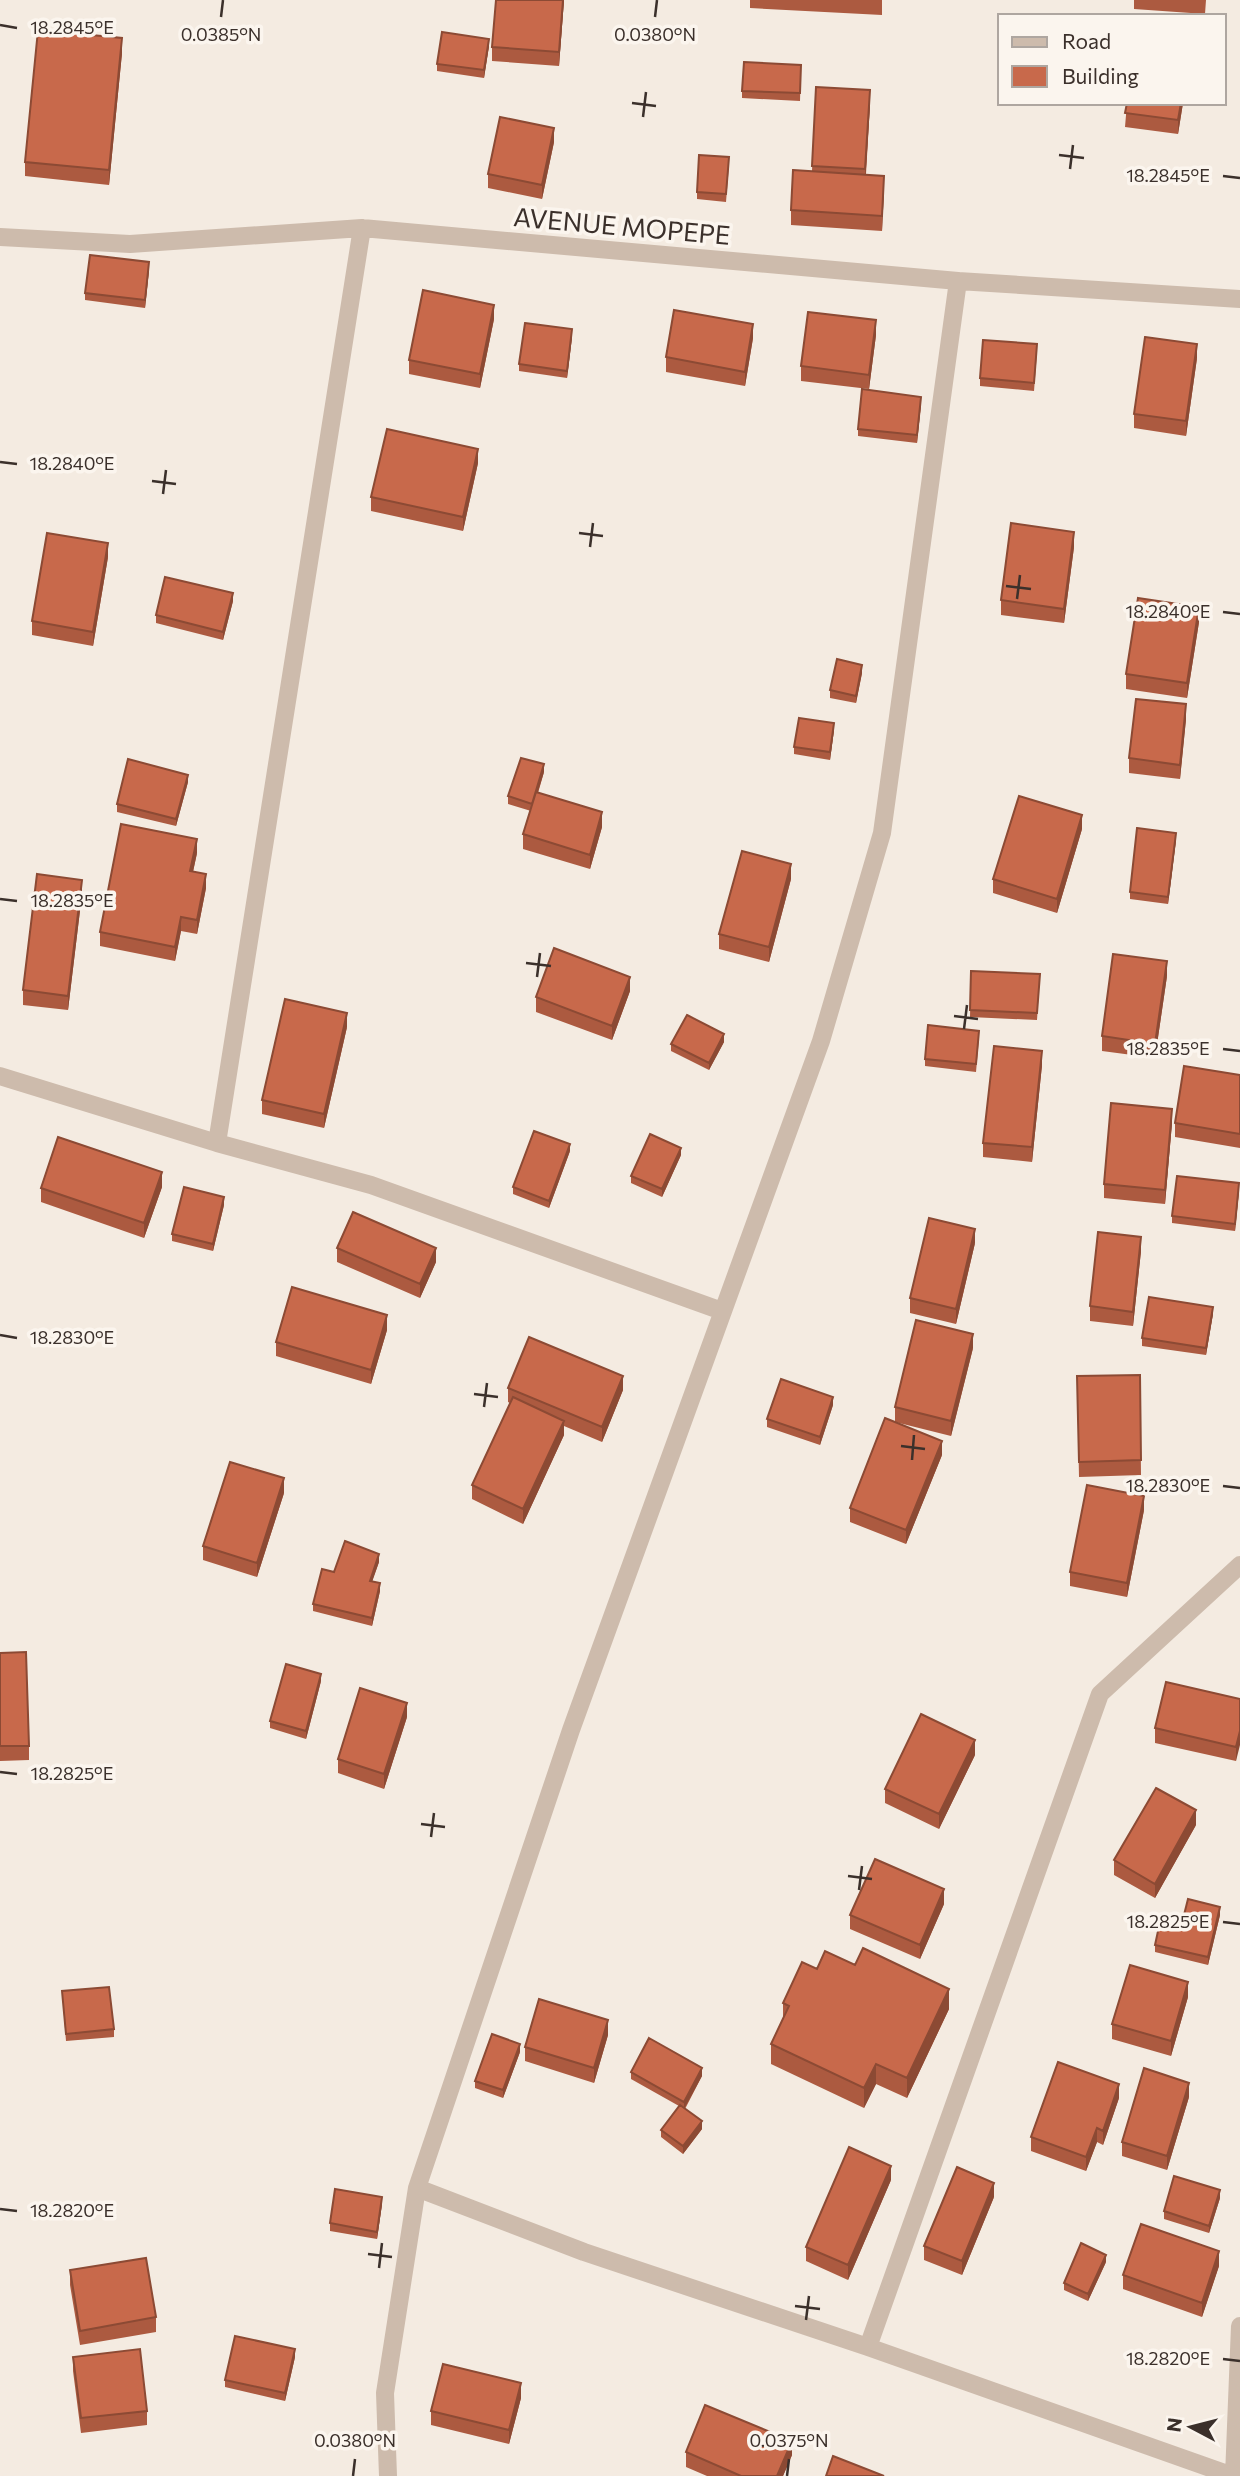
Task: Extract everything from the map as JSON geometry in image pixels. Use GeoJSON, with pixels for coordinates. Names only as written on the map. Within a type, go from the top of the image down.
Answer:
{"type":"FeatureCollection","features":[{"type":"Feature","properties":{"kind":"street","name":"AVENUE MOPEPE"},"geometry":{"type":"LineString","coordinates":[[0,237],[130,244],[362,228],[958,281],[1240,299]]}},
{"type":"Feature","properties":{"kind":"street"},"geometry":{"type":"LineString","coordinates":[[217,1143],[362,228]]}},
{"type":"Feature","properties":{"kind":"street"},"geometry":{"type":"LineString","coordinates":[[388,2476],[385,2393],[417,2188],[571,1730],[821,1041],[882,833],[958,281]]}},
{"type":"Feature","properties":{"kind":"street"},"geometry":{"type":"LineString","coordinates":[[0,1076],[217,1143],[371,1185],[723,1311]]}},
{"type":"Feature","properties":{"kind":"street"},"geometry":{"type":"LineString","coordinates":[[868,2347],[1100,1694],[1240,1565]]}},
{"type":"Feature","properties":{"kind":"street"},"geometry":{"type":"LineString","coordinates":[[417,2188],[583,2252],[868,2347],[1234,2476],[1240,2326]]}},
{"type":"Feature","properties":{"kind":"building"},"geometry":{"type":"Polygon","coordinates":[[[496,0],[563,0],[559,52],[492,47],[496,0]]]}},
{"type":"Feature","properties":{"kind":"building"},"geometry":{"type":"Polygon","coordinates":[[[38,30],[122,38],[109,170],[25,162],[38,30]]]}},
{"type":"Feature","properties":{"kind":"building"},"geometry":{"type":"Polygon","coordinates":[[[442,32],[489,39],[484,70],[437,64],[442,32]]]}},
{"type":"Feature","properties":{"kind":"building"},"geometry":{"type":"Polygon","coordinates":[[[744,62],[801,65],[800,93],[742,91],[744,62]]]}},
{"type":"Feature","properties":{"kind":"building"},"geometry":{"type":"Polygon","coordinates":[[[816,87],[870,90],[865,169],[812,166],[816,87]]]}},
{"type":"Feature","properties":{"kind":"building"},"geometry":{"type":"Polygon","coordinates":[[[1127,105],[1181,105],[1178,120],[1125,113],[1127,105]]]}},
{"type":"Feature","properties":{"kind":"building"},"geometry":{"type":"Polygon","coordinates":[[[500,117],[554,128],[542,185],[488,174],[500,117]]]}},
{"type":"Feature","properties":{"kind":"building"},"geometry":{"type":"Polygon","coordinates":[[[699,155],[729,157],[726,194],[697,192],[699,155]]]}},
{"type":"Feature","properties":{"kind":"building"},"geometry":{"type":"Polygon","coordinates":[[[793,170],[884,176],[882,216],[791,210],[793,170]]]}},
{"type":"Feature","properties":{"kind":"building"},"geometry":{"type":"Polygon","coordinates":[[[90,255],[149,262],[145,300],[85,293],[90,255]]]}},
{"type":"Feature","properties":{"kind":"building"},"geometry":{"type":"Polygon","coordinates":[[[423,290],[494,305],[480,374],[409,360],[423,290]]]}},
{"type":"Feature","properties":{"kind":"building"},"geometry":{"type":"Polygon","coordinates":[[[674,310],[753,324],[745,372],[666,357],[674,310]]]}},
{"type":"Feature","properties":{"kind":"building"},"geometry":{"type":"Polygon","coordinates":[[[808,312],[876,320],[869,375],[801,366],[808,312]]]}},
{"type":"Feature","properties":{"kind":"building"},"geometry":{"type":"Polygon","coordinates":[[[525,323],[572,329],[567,371],[519,364],[525,323]]]}},
{"type":"Feature","properties":{"kind":"building"},"geometry":{"type":"Polygon","coordinates":[[[1145,337],[1197,344],[1186,421],[1134,414],[1145,337]]]}},
{"type":"Feature","properties":{"kind":"building"},"geometry":{"type":"Polygon","coordinates":[[[983,340],[1037,344],[1034,383],[980,378],[983,340]]]}},
{"type":"Feature","properties":{"kind":"building"},"geometry":{"type":"Polygon","coordinates":[[[862,389],[921,397],[917,435],[858,429],[862,389]]]}},
{"type":"Feature","properties":{"kind":"building"},"geometry":{"type":"Polygon","coordinates":[[[387,429],[478,449],[463,517],[371,497],[387,429]]]}},
{"type":"Feature","properties":{"kind":"building"},"geometry":{"type":"Polygon","coordinates":[[[1011,523],[1074,532],[1064,609],[1001,600],[1011,523]]]}},
{"type":"Feature","properties":{"kind":"building"},"geometry":{"type":"Polygon","coordinates":[[[47,533],[108,543],[93,632],[32,621],[47,533]]]}},
{"type":"Feature","properties":{"kind":"building"},"geometry":{"type":"Polygon","coordinates":[[[165,577],[233,593],[223,632],[156,615],[165,577]]]}},
{"type":"Feature","properties":{"kind":"building"},"geometry":{"type":"Polygon","coordinates":[[[1138,598],[1199,607],[1187,683],[1126,674],[1138,598]]]}},
{"type":"Feature","properties":{"kind":"building"},"geometry":{"type":"Polygon","coordinates":[[[837,659],[862,665],[856,696],[830,690],[837,659]]]}},
{"type":"Feature","properties":{"kind":"building"},"geometry":{"type":"Polygon","coordinates":[[[1136,699],[1186,704],[1180,765],[1129,758],[1136,699]]]}},
{"type":"Feature","properties":{"kind":"building"},"geometry":{"type":"Polygon","coordinates":[[[799,718],[834,723],[830,752],[794,747],[799,718]]]}},
{"type":"Feature","properties":{"kind":"building"},"geometry":{"type":"Polygon","coordinates":[[[521,758],[544,764],[532,804],[508,796],[521,758]]]}},
{"type":"Feature","properties":{"kind":"building"},"geometry":{"type":"Polygon","coordinates":[[[128,759],[188,775],[176,819],[117,804],[128,759]]]}},
{"type":"Feature","properties":{"kind":"building"},"geometry":{"type":"Polygon","coordinates":[[[536,792],[602,812],[590,855],[523,834],[536,792]]]}},
{"type":"Feature","properties":{"kind":"building"},"geometry":{"type":"Polygon","coordinates":[[[1019,796],[1082,815],[1057,899],[993,879],[1019,796]]]}},
{"type":"Feature","properties":{"kind":"building"},"geometry":{"type":"Polygon","coordinates":[[[121,824],[197,839],[190,871],[206,874],[197,920],[181,917],[175,947],[100,932],[121,824]]]}},
{"type":"Feature","properties":{"kind":"building"},"geometry":{"type":"Polygon","coordinates":[[[1137,828],[1176,833],[1168,897],[1130,892],[1137,828]]]}},
{"type":"Feature","properties":{"kind":"building"},"geometry":{"type":"Polygon","coordinates":[[[742,851],[791,864],[769,947],[719,934],[742,851]]]}},
{"type":"Feature","properties":{"kind":"building"},"geometry":{"type":"Polygon","coordinates":[[[37,874],[82,880],[68,996],[23,990],[37,874]]]}},
{"type":"Feature","properties":{"kind":"building"},"geometry":{"type":"Polygon","coordinates":[[[554,948],[630,977],[612,1026],[536,997],[554,948]]]}},
{"type":"Feature","properties":{"kind":"building"},"geometry":{"type":"Polygon","coordinates":[[[1113,954],[1167,961],[1155,1044],[1102,1036],[1113,954]]]}},
{"type":"Feature","properties":{"kind":"building"},"geometry":{"type":"Polygon","coordinates":[[[971,971],[1040,974],[1037,1013],[970,1010],[971,971]]]}},
{"type":"Feature","properties":{"kind":"building"},"geometry":{"type":"Polygon","coordinates":[[[285,999],[347,1013],[324,1114],[262,1100],[285,999]]]}},
{"type":"Feature","properties":{"kind":"building"},"geometry":{"type":"Polygon","coordinates":[[[687,1015],[724,1034],[709,1063],[671,1044],[687,1015]]]}},
{"type":"Feature","properties":{"kind":"building"},"geometry":{"type":"Polygon","coordinates":[[[928,1025],[979,1031],[976,1064],[925,1059],[928,1025]]]}},
{"type":"Feature","properties":{"kind":"building"},"geometry":{"type":"Polygon","coordinates":[[[994,1046],[1042,1051],[1032,1147],[983,1143],[994,1046]]]}},
{"type":"Feature","properties":{"kind":"building"},"geometry":{"type":"Polygon","coordinates":[[[1184,1066],[1240,1075],[1240,1134],[1175,1123],[1184,1066]]]}},
{"type":"Feature","properties":{"kind":"building"},"geometry":{"type":"Polygon","coordinates":[[[1111,1103],[1172,1109],[1165,1190],[1104,1184],[1111,1103]]]}},
{"type":"Feature","properties":{"kind":"building"},"geometry":{"type":"Polygon","coordinates":[[[534,1131],[570,1144],[549,1201],[513,1187],[534,1131]]]}},
{"type":"Feature","properties":{"kind":"building"},"geometry":{"type":"Polygon","coordinates":[[[650,1134],[681,1148],[662,1189],[631,1176],[650,1134]]]}},
{"type":"Feature","properties":{"kind":"building"},"geometry":{"type":"Polygon","coordinates":[[[58,1137],[162,1172],[144,1223],[41,1188],[58,1137]]]}},
{"type":"Feature","properties":{"kind":"building"},"geometry":{"type":"Polygon","coordinates":[[[1177,1176],[1239,1183],[1235,1224],[1172,1216],[1177,1176]]]}},
{"type":"Feature","properties":{"kind":"building"},"geometry":{"type":"Polygon","coordinates":[[[184,1187],[224,1197],[213,1244],[172,1234],[184,1187]]]}},
{"type":"Feature","properties":{"kind":"building"},"geometry":{"type":"Polygon","coordinates":[[[353,1212],[436,1248],[420,1284],[337,1248],[353,1212]]]}},
{"type":"Feature","properties":{"kind":"building"},"geometry":{"type":"Polygon","coordinates":[[[929,1218],[975,1229],[956,1309],[910,1298],[929,1218]]]}},
{"type":"Feature","properties":{"kind":"building"},"geometry":{"type":"Polygon","coordinates":[[[1098,1232],[1141,1237],[1133,1312],[1090,1306],[1098,1232]]]}},
{"type":"Feature","properties":{"kind":"building"},"geometry":{"type":"Polygon","coordinates":[[[292,1287],[387,1315],[371,1370],[276,1342],[292,1287]]]}},
{"type":"Feature","properties":{"kind":"building"},"geometry":{"type":"Polygon","coordinates":[[[1149,1297],[1213,1307],[1206,1348],[1142,1338],[1149,1297]]]}},
{"type":"Feature","properties":{"kind":"building"},"geometry":{"type":"Polygon","coordinates":[[[916,1320],[973,1334],[951,1421],[895,1407],[916,1320]]]}},
{"type":"Feature","properties":{"kind":"building"},"geometry":{"type":"Polygon","coordinates":[[[529,1337],[623,1376],[602,1427],[508,1388],[529,1337]]]}},
{"type":"Feature","properties":{"kind":"building"},"geometry":{"type":"Polygon","coordinates":[[[1140,1375],[1141,1460],[1079,1462],[1077,1376],[1140,1375]]]}},
{"type":"Feature","properties":{"kind":"building"},"geometry":{"type":"Polygon","coordinates":[[[781,1379],[833,1397],[820,1437],[767,1419],[781,1379]]]}},
{"type":"Feature","properties":{"kind":"building"},"geometry":{"type":"Polygon","coordinates":[[[513,1397],[564,1421],[523,1509],[472,1485],[513,1397]]]}},
{"type":"Feature","properties":{"kind":"building"},"geometry":{"type":"Polygon","coordinates":[[[885,1418],[942,1441],[906,1530],[850,1508],[885,1418]]]}},
{"type":"Feature","properties":{"kind":"building"},"geometry":{"type":"Polygon","coordinates":[[[230,1462],[284,1478],[257,1563],[203,1546],[230,1462]]]}},
{"type":"Feature","properties":{"kind":"building"},"geometry":{"type":"Polygon","coordinates":[[[1087,1485],[1144,1496],[1127,1583],[1070,1572],[1087,1485]]]}},
{"type":"Feature","properties":{"kind":"building"},"geometry":{"type":"Polygon","coordinates":[[[345,1541],[379,1554],[370,1581],[380,1583],[372,1618],[313,1604],[322,1569],[334,1572],[345,1541]]]}},
{"type":"Feature","properties":{"kind":"building"},"geometry":{"type":"Polygon","coordinates":[[[26,1652],[29,1746],[0,1746],[0,1653],[26,1652]]]}},
{"type":"Feature","properties":{"kind":"building"},"geometry":{"type":"Polygon","coordinates":[[[286,1664],[321,1674],[306,1731],[270,1721],[286,1664]]]}},
{"type":"Feature","properties":{"kind":"building"},"geometry":{"type":"Polygon","coordinates":[[[1166,1682],[1240,1699],[1240,1731],[1236,1747],[1155,1728],[1166,1682]]]}},
{"type":"Feature","properties":{"kind":"building"},"geometry":{"type":"Polygon","coordinates":[[[360,1688],[407,1703],[384,1774],[338,1759],[360,1688]]]}},
{"type":"Feature","properties":{"kind":"building"},"geometry":{"type":"Polygon","coordinates":[[[921,1714],[975,1740],[939,1814],[885,1789],[921,1714]]]}},
{"type":"Feature","properties":{"kind":"building"},"geometry":{"type":"Polygon","coordinates":[[[1156,1788],[1196,1810],[1155,1884],[1114,1860],[1156,1788]]]}},
{"type":"Feature","properties":{"kind":"building"},"geometry":{"type":"Polygon","coordinates":[[[875,1859],[944,1889],[920,1945],[850,1915],[875,1859]]]}},
{"type":"Feature","properties":{"kind":"building"},"geometry":{"type":"Polygon","coordinates":[[[1188,1899],[1220,1907],[1208,1957],[1155,1945],[1160,1922],[1181,1927],[1188,1899]]]}},
{"type":"Feature","properties":{"kind":"building"},"geometry":{"type":"Polygon","coordinates":[[[863,1948],[949,1989],[907,2078],[876,2064],[864,2088],[771,2044],[789,2006],[783,2003],[802,1962],[817,1969],[825,1951],[855,1965],[863,1948]]]}},
{"type":"Feature","properties":{"kind":"building"},"geometry":{"type":"Polygon","coordinates":[[[1130,1965],[1188,1982],[1171,2041],[1112,2024],[1130,1965]]]}},
{"type":"Feature","properties":{"kind":"building"},"geometry":{"type":"Polygon","coordinates":[[[109,1987],[114,2029],[66,2034],[62,1991],[109,1987]]]}},
{"type":"Feature","properties":{"kind":"building"},"geometry":{"type":"Polygon","coordinates":[[[539,1999],[608,2020],[594,2068],[525,2047],[539,1999]]]}},
{"type":"Feature","properties":{"kind":"building"},"geometry":{"type":"Polygon","coordinates":[[[492,2034],[520,2044],[503,2090],[475,2081],[492,2034]]]}},
{"type":"Feature","properties":{"kind":"building"},"geometry":{"type":"Polygon","coordinates":[[[649,2038],[702,2068],[684,2102],[631,2072],[649,2038]]]}},
{"type":"Feature","properties":{"kind":"building"},"geometry":{"type":"Polygon","coordinates":[[[1058,2062],[1119,2084],[1103,2131],[1097,2128],[1086,2157],[1031,2137],[1058,2062]]]}},
{"type":"Feature","properties":{"kind":"building"},"geometry":{"type":"Polygon","coordinates":[[[1144,2068],[1189,2083],[1167,2156],[1122,2142],[1144,2068]]]}},
{"type":"Feature","properties":{"kind":"building"},"geometry":{"type":"Polygon","coordinates":[[[680,2105],[702,2121],[683,2146],[661,2130],[680,2105]]]}},
{"type":"Feature","properties":{"kind":"building"},"geometry":{"type":"Polygon","coordinates":[[[849,2147],[891,2166],[848,2265],[806,2247],[849,2147]]]}},
{"type":"Feature","properties":{"kind":"building"},"geometry":{"type":"Polygon","coordinates":[[[957,2167],[994,2183],[962,2261],[924,2246],[957,2167]]]}},
{"type":"Feature","properties":{"kind":"building"},"geometry":{"type":"Polygon","coordinates":[[[1174,2176],[1220,2190],[1209,2226],[1164,2211],[1174,2176]]]}},
{"type":"Feature","properties":{"kind":"building"},"geometry":{"type":"Polygon","coordinates":[[[335,2189],[382,2197],[377,2232],[330,2223],[335,2189]]]}},
{"type":"Feature","properties":{"kind":"building"},"geometry":{"type":"Polygon","coordinates":[[[1141,2224],[1219,2251],[1202,2303],[1123,2275],[1141,2224]]]}},
{"type":"Feature","properties":{"kind":"building"},"geometry":{"type":"Polygon","coordinates":[[[1081,2243],[1106,2255],[1088,2294],[1064,2283],[1081,2243]]]}},
{"type":"Feature","properties":{"kind":"building"},"geometry":{"type":"Polygon","coordinates":[[[146,2258],[156,2317],[80,2331],[70,2270],[146,2258]]]}},
{"type":"Feature","properties":{"kind":"building"},"geometry":{"type":"Polygon","coordinates":[[[235,2336],[295,2349],[285,2393],[225,2380],[235,2336]]]}},
{"type":"Feature","properties":{"kind":"building"},"geometry":{"type":"Polygon","coordinates":[[[140,2349],[147,2411],[81,2418],[73,2357],[140,2349]]]}},
{"type":"Feature","properties":{"kind":"building"},"geometry":{"type":"Polygon","coordinates":[[[443,2364],[521,2383],[509,2430],[431,2411],[443,2364]]]}},
{"type":"Feature","properties":{"kind":"building"},"geometry":{"type":"Polygon","coordinates":[[[705,2405],[792,2441],[777,2476],[741,2476],[686,2452],[705,2405]]]}},
{"type":"Feature","properties":{"kind":"building"},"geometry":{"type":"Polygon","coordinates":[[[833,2456],[884,2476],[826,2476],[833,2456]]]}}]}
